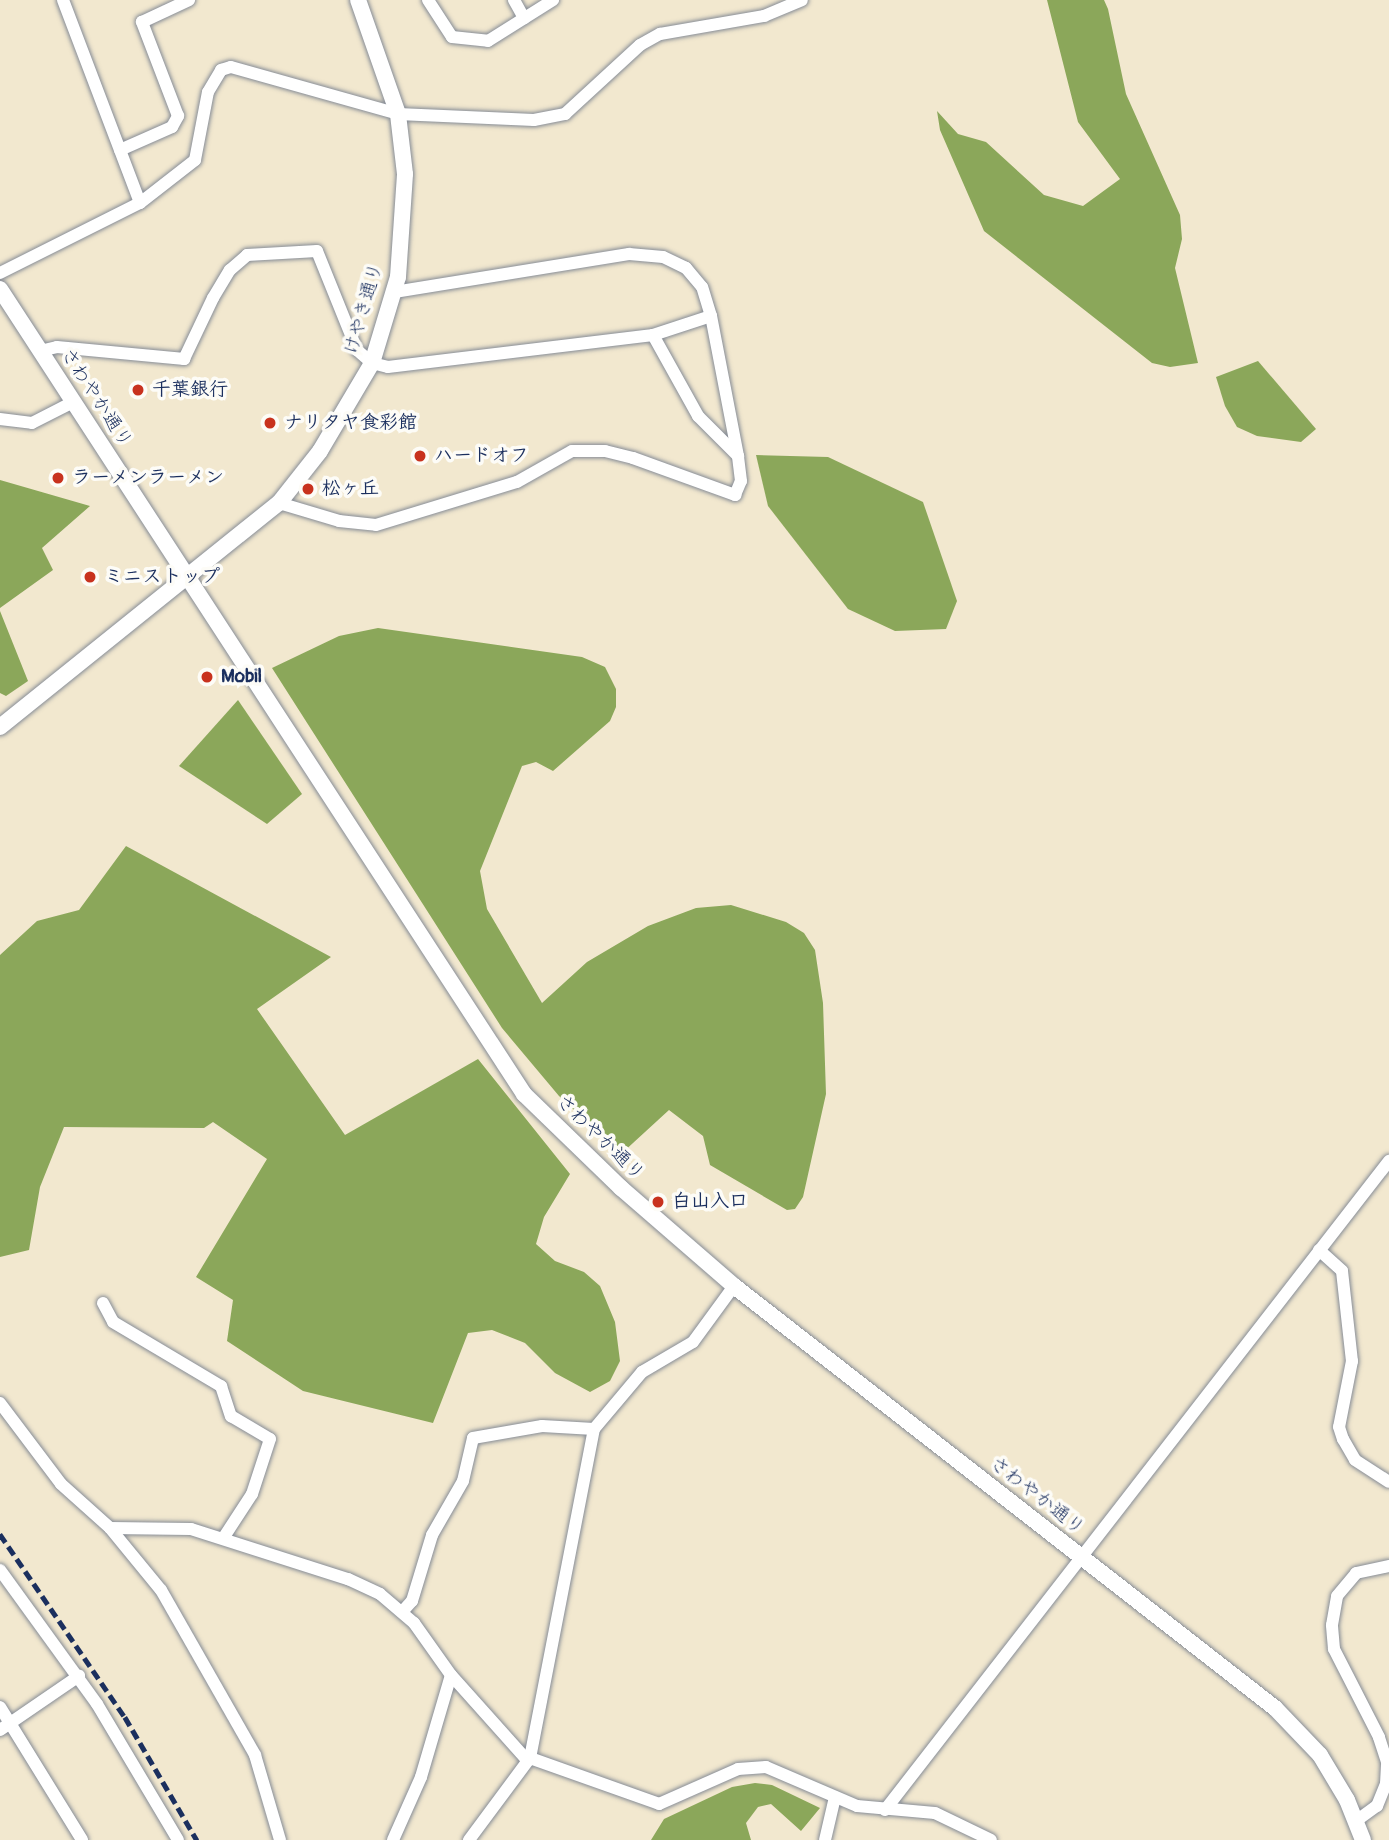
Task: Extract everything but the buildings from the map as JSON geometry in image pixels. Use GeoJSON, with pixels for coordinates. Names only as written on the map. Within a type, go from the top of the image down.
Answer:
{"type":"FeatureCollection","features":[{"type":"Feature","properties":{"kind":"street"},"geometry":{"type":"LineString","coordinates":[[63,0],[140,203]]}},
{"type":"Feature","properties":{"kind":"street"},"geometry":{"type":"LineString","coordinates":[[120,150],[172,127],[178,116],[142,22],[189,0]]}},
{"type":"Feature","properties":{"kind":"street","name":"けやき通り"},"geometry":{"type":"LineString","coordinates":[[0,727],[189,579],[279,503],[320,451],[372,363],[394,292],[404,234],[398,114],[358,0]]}},
{"type":"Feature","properties":{"kind":"street"},"geometry":{"type":"LineString","coordinates":[[428,0],[452,37],[488,41],[553,0]]}},
{"type":"Feature","properties":{"kind":"street"},"geometry":{"type":"LineString","coordinates":[[514,0],[524,18]]}},
{"type":"Feature","properties":{"kind":"street"},"geometry":{"type":"LineString","coordinates":[[0,273],[140,203],[195,160],[208,92],[221,70],[231,67],[398,114],[521,120],[565,114],[640,45],[660,33],[764,16],[803,0]]}},
{"type":"Feature","properties":{"kind":"street"},"geometry":{"type":"LineString","coordinates":[[40,351],[57,347],[184,359],[213,298],[237,262],[247,255],[317,251],[357,351],[372,363],[409,367],[653,335],[711,316]]}},
{"type":"Feature","properties":{"kind":"street"},"geometry":{"type":"LineString","coordinates":[[279,503],[339,521],[376,525],[517,482],[572,451],[633,458],[735,495],[741,481],[738,456],[711,316],[702,287],[686,268],[663,257],[629,254],[394,292]]}},
{"type":"Feature","properties":{"kind":"street","name":"さわやか通り"},"geometry":{"type":"LineString","coordinates":[[0,289],[524,1094],[621,1188],[734,1286],[1275,1708],[1320,1755],[1356,1821],[1363,1840]]}},
{"type":"Feature","properties":{"kind":"street"},"geometry":{"type":"LineString","coordinates":[[653,335],[698,416],[738,456]]}},
{"type":"Feature","properties":{"kind":"street"},"geometry":{"type":"LineString","coordinates":[[0,419],[32,423],[73,402]]}},
{"type":"Feature","properties":{"kind":"street"},"geometry":{"type":"LineString","coordinates":[[885,1810],[1080,1555],[1153,1470],[1389,1161]]}},
{"type":"Feature","properties":{"kind":"street"},"geometry":{"type":"LineString","coordinates":[[1319,1250],[1342,1271],[1352,1361],[1339,1427],[1355,1460],[1389,1482]]}},
{"type":"Feature","properties":{"kind":"street"},"geometry":{"type":"LineString","coordinates":[[469,1840],[529,1759],[594,1429],[642,1372],[693,1342],[734,1286]]}},
{"type":"Feature","properties":{"kind":"street"},"geometry":{"type":"LineString","coordinates":[[103,1303],[113,1322],[220,1386],[231,1416],[270,1440],[252,1494],[224,1537]]}},
{"type":"Feature","properties":{"kind":"street"},"geometry":{"type":"LineString","coordinates":[[0,1403],[61,1484],[110,1528],[161,1590],[215,1679],[254,1755],[280,1840]]}},
{"type":"Feature","properties":{"kind":"street"},"geometry":{"type":"LineString","coordinates":[[402,1612],[411,1601],[432,1535],[463,1481],[473,1438],[542,1426],[594,1429]]}},
{"type":"Feature","properties":{"kind":"street"},"geometry":{"type":"LineString","coordinates":[[110,1528],[169,1526],[224,1537],[348,1579],[380,1594],[402,1612],[451,1675],[529,1759],[659,1804],[753,1766],[784,1773],[835,1797],[885,1810],[935,1813],[991,1840]]}},
{"type":"Feature","properties":{"kind":"street"},"geometry":{"type":"LineString","coordinates":[[1356,1821],[1377,1806],[1386,1784],[1387,1762],[1379,1737],[1334,1649],[1332,1625],[1337,1596],[1356,1573],[1389,1566]]}},
{"type":"Feature","properties":{"kind":"street"},"geometry":{"type":"LineString","coordinates":[[0,1570],[79,1676],[145,1779],[178,1840]]}},
{"type":"Feature","properties":{"kind":"street"},"geometry":{"type":"LineString","coordinates":[[393,1840],[421,1777],[451,1675]]}},
{"type":"Feature","properties":{"kind":"street"},"geometry":{"type":"LineString","coordinates":[[5,1727],[79,1676]]}},
{"type":"Feature","properties":{"kind":"street"},"geometry":{"type":"LineString","coordinates":[[0,1707],[5,1727],[82,1840]]}},
{"type":"Feature","properties":{"kind":"street"},"geometry":{"type":"LineString","coordinates":[[825,1840],[835,1797]]}},
{"type":"Feature","properties":{"kind":"green space"},"geometry":{"type":"Polygon","coordinates":[[[1047,0],[1104,0],[1108,9],[1126,94],[1180,215],[1182,239],[1175,268],[1198,363],[1170,367],[1152,363],[984,231],[940,130],[937,111],[958,134],[986,142],[1044,195],[1083,206],[1120,179],[1078,122],[1047,0]]]}},
{"type":"Feature","properties":{"kind":"green space"},"geometry":{"type":"Polygon","coordinates":[[[1258,361],[1316,429],[1301,442],[1257,436],[1237,427],[1225,406],[1216,377],[1258,361]]]}},
{"type":"Feature","properties":{"kind":"green space"},"geometry":{"type":"Polygon","coordinates":[[[756,455],[828,457],[923,502],[957,601],[946,629],[895,631],[848,609],[768,506],[756,455]]]}},
{"type":"Feature","properties":{"kind":"green space"},"geometry":{"type":"Polygon","coordinates":[[[0,480],[90,506],[42,548],[53,570],[0,608],[0,480]]]}},
{"type":"Feature","properties":{"kind":"green space"},"geometry":{"type":"Polygon","coordinates":[[[0,611],[28,681],[6,696],[0,693],[0,611]]]}},
{"type":"Feature","properties":{"kind":"green space"},"geometry":{"type":"Polygon","coordinates":[[[378,628],[582,657],[605,667],[616,689],[616,707],[610,721],[553,771],[536,762],[522,766],[480,871],[487,909],[542,1003],[587,962],[648,926],[696,908],[731,905],[786,922],[804,933],[815,950],[823,1003],[826,1094],[803,1197],[795,1209],[787,1210],[710,1165],[703,1136],[669,1110],[621,1154],[559,1096],[502,1028],[272,668],[339,636],[378,628]]]}},
{"type":"Feature","properties":{"kind":"green space"},"geometry":{"type":"Polygon","coordinates":[[[238,700],[302,794],[267,824],[179,766],[238,700]]]}},
{"type":"Feature","properties":{"kind":"green space"},"geometry":{"type":"Polygon","coordinates":[[[126,846],[331,957],[257,1009],[345,1135],[478,1059],[570,1174],[544,1217],[536,1244],[555,1261],[584,1272],[600,1286],[615,1322],[620,1361],[610,1381],[590,1392],[555,1373],[525,1343],[492,1330],[468,1333],[433,1423],[303,1391],[227,1341],[233,1300],[196,1277],[267,1159],[213,1122],[204,1128],[64,1127],[40,1187],[29,1250],[0,1257],[0,955],[37,921],[79,910],[126,846]]]}},
{"type":"Feature","properties":{"kind":"green space"},"geometry":{"type":"Polygon","coordinates":[[[755,1783],[772,1785],[820,1808],[801,1831],[771,1804],[758,1807],[746,1823],[751,1840],[651,1840],[664,1819],[732,1787],[755,1783]]]}},
{"type":"Feature","properties":{"kind":"railway"},"geometry":{"type":"LineString","coordinates":[[0,1534],[125,1717],[197,1840]]}},
{"type":"Feature","properties":{"kind":"place","name":"千葉銀行"},"geometry":{"type":"Point","coordinates":[138,390]}},
{"type":"Feature","properties":{"kind":"place","name":"ナリタヤ食彩館"},"geometry":{"type":"Point","coordinates":[270,423]}},
{"type":"Feature","properties":{"kind":"place","name":"ハードオフ"},"geometry":{"type":"Point","coordinates":[420,456]}},
{"type":"Feature","properties":{"kind":"place","name":"ラーメンラーメン"},"geometry":{"type":"Point","coordinates":[58,478]}},
{"type":"Feature","properties":{"kind":"place","name":"松ヶ丘"},"geometry":{"type":"Point","coordinates":[308,489]}},
{"type":"Feature","properties":{"kind":"place","name":"ミニストップ"},"geometry":{"type":"Point","coordinates":[90,577]}},
{"type":"Feature","properties":{"kind":"place","name":"Mobil"},"geometry":{"type":"Point","coordinates":[207,677]}},
{"type":"Feature","properties":{"kind":"place","name":"白山入口"},"geometry":{"type":"Point","coordinates":[658,1202]}}]}
